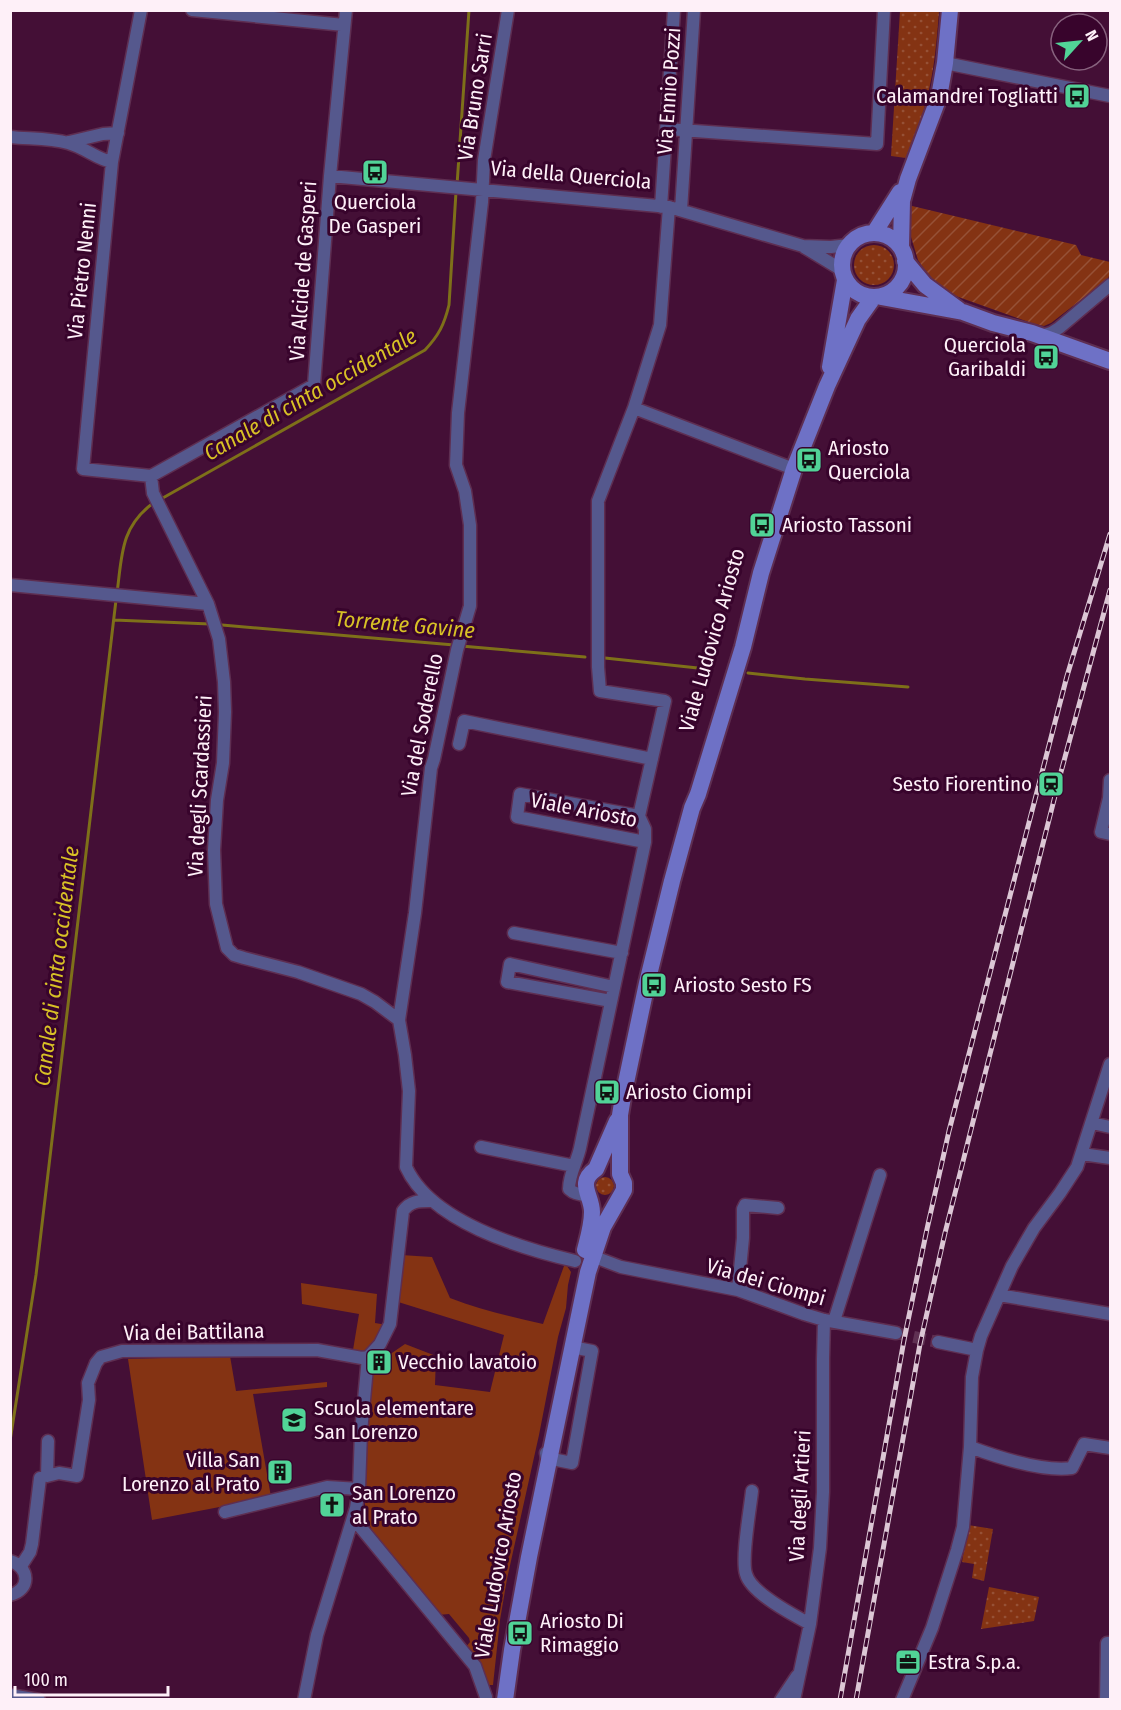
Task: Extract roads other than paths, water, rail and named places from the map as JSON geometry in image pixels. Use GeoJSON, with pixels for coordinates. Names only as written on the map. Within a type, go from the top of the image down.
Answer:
{"type":"FeatureCollection","features":[{"type":"Feature","properties":{"kind":"street","name":"Via Pietro Nenni"},"geometry":{"type":"LineString","coordinates":[[141,10],[112,162],[83,469],[151,476]]}},
{"type":"Feature","properties":{"kind":"street"},"geometry":{"type":"LineString","coordinates":[[192,10],[344,25]]}},
{"type":"Feature","properties":{"kind":"street","name":"Via Alcide de Gasperi"},"geometry":{"type":"LineString","coordinates":[[151,476],[314,385],[345,10]]}},
{"type":"Feature","properties":{"kind":"street","name":"Via Bruno Sarri"},"geometry":{"type":"LineString","coordinates":[[483,189],[484,160],[508,10]]}},
{"type":"Feature","properties":{"kind":"street","name":"Via Ennio Pozzi"},"geometry":{"type":"LineString","coordinates":[[670,208],[667,129],[675,10]]}},
{"type":"Feature","properties":{"kind":"street","name":"Via Ennio Pozzi"},"geometry":{"type":"LineString","coordinates":[[670,208],[686,130],[694,10]]}},
{"type":"Feature","properties":{"kind":"street"},"geometry":{"type":"LineString","coordinates":[[667,129],[878,144],[884,10]]}},
{"type":"Feature","properties":{"kind":"street"},"geometry":{"type":"LineString","coordinates":[[877,297],[890,293],[903,280],[905,271],[902,201],[939,97],[950,10]]}},
{"type":"Feature","properties":{"kind":"street"},"geometry":{"type":"LineString","coordinates":[[945,63],[1110,96]]}},
{"type":"Feature","properties":{"kind":"street"},"geometry":{"type":"LineString","coordinates":[[66,142],[118,133]]}},
{"type":"Feature","properties":{"kind":"street"},"geometry":{"type":"LineString","coordinates":[[10,137],[66,142],[88,150],[102,160],[112,162]]}},
{"type":"Feature","properties":{"kind":"street","name":"Via della Querciola"},"geometry":{"type":"LineString","coordinates":[[330,176],[670,208],[803,246],[849,245],[860,236],[874,233],[889,237],[925,285],[963,312]]}},
{"type":"Feature","properties":{"kind":"street"},"geometry":{"type":"LineString","coordinates":[[874,233],[908,179]]}},
{"type":"Feature","properties":{"kind":"street","name":"Via del Soderello"},"geometry":{"type":"LineString","coordinates":[[399,1020],[415,913],[431,768],[458,645],[470,606],[471,525],[465,491],[456,465],[458,413],[483,189]]}},
{"type":"Feature","properties":{"kind":"street"},"geometry":{"type":"LineString","coordinates":[[617,1202],[612,1205],[598,1205],[588,1196],[573,1193],[569,1189],[569,1179],[577,1162],[645,842],[645,829],[639,816],[665,701],[600,691],[598,501],[634,408],[660,325],[670,208]]}},
{"type":"Feature","properties":{"kind":"street"},"geometry":{"type":"LineString","coordinates":[[843,275],[842,261],[849,245]]}},
{"type":"Feature","properties":{"kind":"street","name":"Via della Querciola"},"geometry":{"type":"LineString","coordinates":[[803,246],[843,275],[857,293],[865,297],[877,297],[963,312],[1050,343],[1110,361]]}},
{"type":"Feature","properties":{"kind":"street","name":"Viale Ludovico Ariosto"},"geometry":{"type":"LineString","coordinates":[[827,386],[843,275]]}},
{"type":"Feature","properties":{"kind":"street"},"geometry":{"type":"LineString","coordinates":[[1050,343],[1052,333],[1110,285]]}},
{"type":"Feature","properties":{"kind":"street","name":"Viale Ludovico Ariosto"},"geometry":{"type":"LineString","coordinates":[[505,1700],[529,1557],[573,1347],[583,1260],[624,1190],[620,1174],[620,1115],[651,966],[732,643],[765,536],[787,488],[827,386],[858,319],[877,297]]}},
{"type":"Feature","properties":{"kind":"street"},"geometry":{"type":"LineString","coordinates":[[1050,343],[1064,331],[1074,315]]}},
{"type":"Feature","properties":{"kind":"street","name":"Via della Querciola"},"geometry":{"type":"LineString","coordinates":[[1050,343],[1110,373]]}},
{"type":"Feature","properties":{"kind":"street"},"geometry":{"type":"LineString","coordinates":[[634,408],[794,469]]}},
{"type":"Feature","properties":{"kind":"street","name":"Via degli Scardassieri"},"geometry":{"type":"LineString","coordinates":[[151,476],[153,493],[208,604],[219,639],[225,712],[223,763],[217,800],[214,850],[216,904],[227,948],[234,955],[298,972],[361,994],[399,1020]]}},
{"type":"Feature","properties":{"kind":"street"},"geometry":{"type":"LineString","coordinates":[[10,585],[208,604]]}},
{"type":"Feature","properties":{"kind":"street"},"geometry":{"type":"LineString","coordinates":[[459,744],[464,721],[652,759]]}},
{"type":"Feature","properties":{"kind":"street"},"geometry":{"type":"LineString","coordinates":[[1110,780],[1110,798],[1101,832],[1110,834]]}},
{"type":"Feature","properties":{"kind":"street","name":"Viale Ariosto"},"geometry":{"type":"LineString","coordinates":[[639,816],[520,794],[517,817],[645,842]]}},
{"type":"Feature","properties":{"kind":"street"},"geometry":{"type":"LineString","coordinates":[[514,933],[622,953]]}},
{"type":"Feature","properties":{"kind":"street"},"geometry":{"type":"LineString","coordinates":[[611,1001],[507,982],[510,964],[614,987]]}},
{"type":"Feature","properties":{"kind":"street"},"geometry":{"type":"LineString","coordinates":[[399,1020],[409,1091],[406,1167],[411,1178],[433,1201]]}},
{"type":"Feature","properties":{"kind":"street"},"geometry":{"type":"LineString","coordinates":[[902,1700],[932,1628],[957,1550],[965,1511],[972,1377],[983,1330],[1012,1266],[1034,1228],[1077,1167],[1110,1065]]}},
{"type":"Feature","properties":{"kind":"street","name":"Viale Ludovico Ariosto"},"geometry":{"type":"LineString","coordinates":[[492,1698],[527,1521],[591,1224],[592,1210],[585,1188],[586,1182],[596,1169],[620,1115]]}},
{"type":"Feature","properties":{"kind":"street"},"geometry":{"type":"LineString","coordinates":[[1092,1123],[1110,1127]]}},
{"type":"Feature","properties":{"kind":"street"},"geometry":{"type":"LineString","coordinates":[[481,1147],[574,1166]]}},
{"type":"Feature","properties":{"kind":"street"},"geometry":{"type":"LineString","coordinates":[[1082,1154],[1110,1158]]}},
{"type":"Feature","properties":{"kind":"street"},"geometry":{"type":"LineString","coordinates":[[596,1169],[610,1167],[620,1174]]}},
{"type":"Feature","properties":{"kind":"street","name":"Via degli Artieri"},"geometry":{"type":"LineString","coordinates":[[795,1700],[810,1624],[820,1548],[823,1492],[823,1351],[829,1320],[880,1175]]}},
{"type":"Feature","properties":{"kind":"street"},"geometry":{"type":"LineString","coordinates":[[304,1700],[317,1635],[356,1508],[368,1357],[380,1344],[390,1324],[403,1211],[407,1205],[415,1201],[433,1201]]}},
{"type":"Feature","properties":{"kind":"street","name":"Via dei Ciompi"},"geometry":{"type":"LineString","coordinates":[[433,1201],[483,1233],[538,1252],[738,1290],[804,1314],[896,1334]]}},
{"type":"Feature","properties":{"kind":"street"},"geometry":{"type":"LineString","coordinates":[[738,1290],[743,1209],[745,1205],[778,1208]]}},
{"type":"Feature","properties":{"kind":"street"},"geometry":{"type":"LineString","coordinates":[[999,1295],[1110,1314]]}},
{"type":"Feature","properties":{"kind":"street"},"geometry":{"type":"LineString","coordinates":[[938,1342],[977,1350]]}},
{"type":"Feature","properties":{"kind":"street","name":"Via dei Battilana"},"geometry":{"type":"LineString","coordinates":[[48,1441],[47,1476],[60,1473],[77,1476],[89,1400],[88,1383],[96,1363],[107,1354],[122,1351],[317,1350],[362,1358],[368,1357]]}},
{"type":"Feature","properties":{"kind":"street","name":"Viale Ludovico Ariosto"},"geometry":{"type":"LineString","coordinates":[[546,1440],[546,1454],[550,1459]]}},
{"type":"Feature","properties":{"kind":"street"},"geometry":{"type":"LineString","coordinates":[[970,1447],[1043,1468],[1066,1469],[1072,1468],[1084,1444],[1110,1448]]}},
{"type":"Feature","properties":{"kind":"street"},"geometry":{"type":"LineString","coordinates":[[16,1564],[26,1561],[32,1544],[40,1478]]}},
{"type":"Feature","properties":{"kind":"street"},"geometry":{"type":"LineString","coordinates":[[225,1512],[327,1487],[359,1489]]}},
{"type":"Feature","properties":{"kind":"street"},"geometry":{"type":"LineString","coordinates":[[752,1491],[744,1562],[746,1574],[750,1583],[757,1590],[810,1624]]}},
{"type":"Feature","properties":{"kind":"street"},"geometry":{"type":"LineString","coordinates":[[353,1518],[475,1666],[492,1698]]}},
{"type":"Feature","properties":{"kind":"street"},"geometry":{"type":"LineString","coordinates":[[10,1595],[19,1592],[25,1583],[24,1571],[16,1564]]}},
{"type":"Feature","properties":{"kind":"street"},"geometry":{"type":"LineString","coordinates":[[741,1588],[757,1590]]}},
{"type":"Feature","properties":{"kind":"street"},"geometry":{"type":"LineString","coordinates":[[1106,1700],[1107,1643],[1110,1642]]}},
{"type":"Feature","properties":{"kind":"street","name":"Via degli Artieri"},"geometry":{"type":"LineString","coordinates":[[781,1700],[799,1673]]}},
{"type":"Feature","properties":{"kind":"street"},"geometry":{"type":"LineString","coordinates":[[10,1695],[39,1700]]}},
{"type":"Feature","properties":{"kind":"waterway","name":"Canale di cinta occidentale"},"geometry":{"type":"LineString","coordinates":[[457,185],[469,10]]}},
{"type":"Feature","properties":{"kind":"waterway","name":"Canale di cinta occidentale"},"geometry":{"type":"LineString","coordinates":[[161,499],[425,350],[440,329],[449,305],[456,192]]}},
{"type":"Feature","properties":{"kind":"waterway","name":"Canale di cinta occidentale"},"geometry":{"type":"LineString","coordinates":[[117,593],[124,544],[128,533],[142,513],[152,504]]}},
{"type":"Feature","properties":{"kind":"waterway","name":"Canale di cinta occidentale"},"geometry":{"type":"LineString","coordinates":[[10,1441],[36,1275],[116,600]]}},
{"type":"Feature","properties":{"kind":"waterway","name":"Torrente Gavine"},"geometry":{"type":"LineString","coordinates":[[114,620],[210,624]]}},
{"type":"Feature","properties":{"kind":"waterway","name":"Torrente Gavine"},"geometry":{"type":"LineString","coordinates":[[222,625],[454,645]]}},
{"type":"Feature","properties":{"kind":"waterway","name":"Torrente Gavine"},"geometry":{"type":"LineString","coordinates":[[461,646],[585,657]]}},
{"type":"Feature","properties":{"kind":"waterway","name":"Torrente Gavine"},"geometry":{"type":"LineString","coordinates":[[605,658],[707,669]]}},
{"type":"Feature","properties":{"kind":"waterway","name":"Torrente Gavine"},"geometry":{"type":"LineString","coordinates":[[748,673],[908,687]]}},
{"type":"Feature","properties":{"kind":"tunnel"},"geometry":{"type":"LineString","coordinates":[[896,1333],[938,1342]]}},
{"type":"Feature","properties":{"kind":"railway"},"geometry":{"type":"LineString","coordinates":[[840,1700],[904,1340],[949,1131],[1067,676],[1110,534]]}},
{"type":"Feature","properties":{"kind":"railway"},"geometry":{"type":"LineString","coordinates":[[856,1700],[920,1344],[945,1233],[1061,772],[1110,590]]}},
{"type":"Feature","properties":{"kind":"place","name":"Calamandrei Togliatti"},"geometry":{"type":"Point","coordinates":[1077,96]}},
{"type":"Feature","properties":{"kind":"place","name":"Querciola De Gasperi"},"geometry":{"type":"Point","coordinates":[375,172]}},
{"type":"Feature","properties":{"kind":"place","name":"Querciola Garibaldi"},"geometry":{"type":"Point","coordinates":[1046,357]}},
{"type":"Feature","properties":{"kind":"place","name":"Ariosto Querciola"},"geometry":{"type":"Point","coordinates":[809,460]}},
{"type":"Feature","properties":{"kind":"place","name":"Ariosto Tassoni"},"geometry":{"type":"Point","coordinates":[762,525]}},
{"type":"Feature","properties":{"kind":"place","name":"Sesto Fiorentino"},"geometry":{"type":"Point","coordinates":[1051,784]}},
{"type":"Feature","properties":{"kind":"place","name":"Ariosto Sesto FS"},"geometry":{"type":"Point","coordinates":[654,985]}},
{"type":"Feature","properties":{"kind":"place","name":"Ariosto Ciompi"},"geometry":{"type":"Point","coordinates":[607,1092]}},
{"type":"Feature","properties":{"kind":"place","name":"Vecchio lavatoio"},"geometry":{"type":"Point","coordinates":[379,1362]}},
{"type":"Feature","properties":{"kind":"place","name":"Scuola elementare San Lorenzo"},"geometry":{"type":"Point","coordinates":[294,1420]}},
{"type":"Feature","properties":{"kind":"place","name":"Villa San Lorenzo al Prato"},"geometry":{"type":"Point","coordinates":[280,1472]}},
{"type":"Feature","properties":{"kind":"place","name":"San Lorenzo al Prato"},"geometry":{"type":"Point","coordinates":[332,1505]}},
{"type":"Feature","properties":{"kind":"place","name":"Ariosto Di Rimaggio"},"geometry":{"type":"Point","coordinates":[520,1633]}},
{"type":"Feature","properties":{"kind":"place","name":"Estra S.p.a."},"geometry":{"type":"Point","coordinates":[908,1662]}}]}
